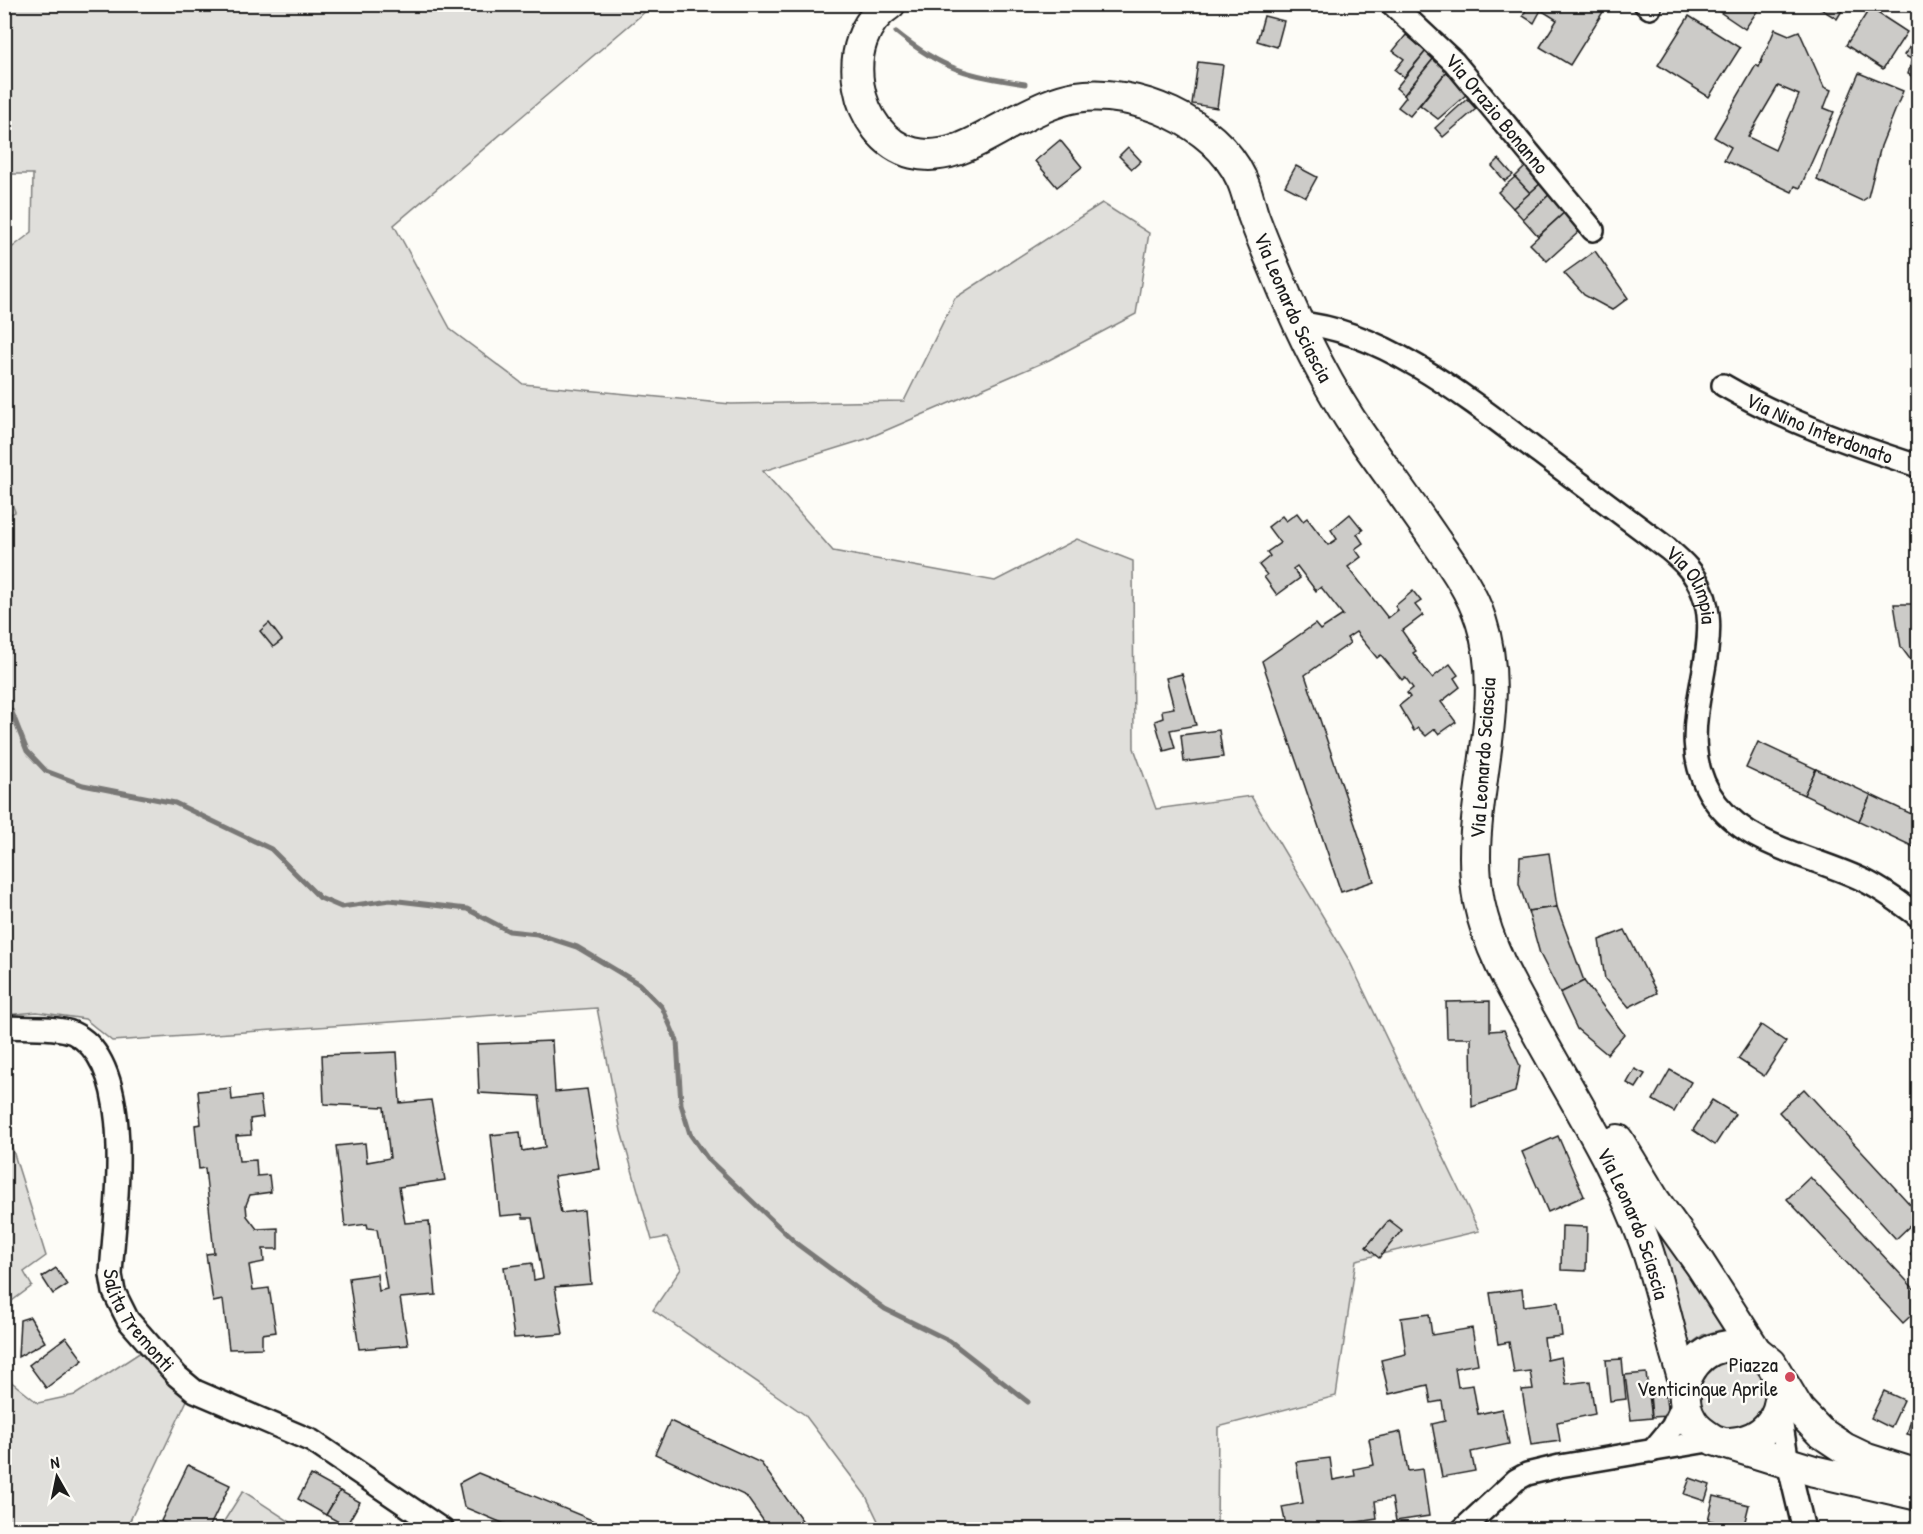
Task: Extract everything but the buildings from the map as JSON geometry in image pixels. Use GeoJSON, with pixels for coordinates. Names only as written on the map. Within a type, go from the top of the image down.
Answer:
{"type":"FeatureCollection","features":[{"type":"Feature","properties":{"kind":"street","name":"Via Leonardo Sciascia"},"geometry":{"type":"LineString","coordinates":[[890,4],[878,12],[864,30],[857,63],[859,83],[871,120],[892,144],[921,155],[951,152],[1060,101],[1079,97],[1116,97],[1155,106],[1191,124],[1219,148],[1241,179],[1268,206],[1309,324],[1345,377],[1385,452],[1426,511],[1471,556],[1491,593],[1506,647],[1507,703],[1492,844],[1498,914],[1510,946],[1643,1206],[1737,1319],[1756,1351]]}},
{"type":"Feature","properties":{"kind":"street","name":"Via Orazio Bonanno"},"geometry":{"type":"LineString","coordinates":[[1392,4],[1454,63],[1593,230]]}},
{"type":"Feature","properties":{"kind":"street","name":"Via Olimpia"},"geometry":{"type":"LineString","coordinates":[[1309,324],[1339,330],[1426,372],[1472,402],[1668,549],[1689,569],[1702,594],[1710,640],[1694,725],[1696,754],[1705,783],[1716,804],[1734,822],[1757,837],[1866,881],[1918,916]]}},
{"type":"Feature","properties":{"kind":"street","name":"Via Nino Interdonato"},"geometry":{"type":"LineString","coordinates":[[1723,385],[1765,410],[1917,471]]}},
{"type":"Feature","properties":{"kind":"street","name":"Salita Tremonti"},"geometry":{"type":"LineString","coordinates":[[4,1027],[71,1032],[91,1045],[102,1063],[111,1085],[115,1109],[117,1158],[111,1275],[114,1292],[128,1320],[177,1376],[213,1401],[321,1446],[443,1530]]}},
{"type":"Feature","properties":{"kind":"street","name":"Via Leonardo Sciascia"},"geometry":{"type":"LineString","coordinates":[[1643,1206],[1656,1276],[1681,1381]]}},
{"type":"Feature","properties":{"kind":"street"},"geometry":{"type":"LineString","coordinates":[[1652,1451],[1672,1427],[1681,1381],[1696,1360],[1718,1347],[1744,1346],[1756,1351],[1771,1363],[1779,1394],[1789,1463],[1787,1484],[1797,1504],[1804,1530]]}},
{"type":"Feature","properties":{"kind":"street"},"geometry":{"type":"LineString","coordinates":[[1681,1381],[1690,1420],[1701,1432],[1789,1463],[1918,1495]]}},
{"type":"Feature","properties":{"kind":"street"},"geometry":{"type":"LineString","coordinates":[[1779,1394],[1825,1436],[1867,1459],[1918,1475]]}},
{"type":"Feature","properties":{"kind":"street"},"geometry":{"type":"LineString","coordinates":[[1462,1530],[1527,1474],[1560,1466],[1652,1451],[1722,1441],[1748,1440],[1764,1431],[1779,1394]]}},
{"type":"Feature","properties":{"kind":"street"},"geometry":{"type":"LineString","coordinates":[[1789,1463],[1801,1488],[1797,1504]]}},
{"type":"Feature","properties":{"kind":"shaded area"},"geometry":{"type":"Polygon","coordinates":[[[5,5],[653,5],[394,225],[451,330],[523,384],[731,404],[904,401],[955,298],[1102,203],[1149,233],[1136,314],[1049,360],[866,439],[763,471],[833,551],[995,581],[1077,539],[1133,561],[1134,748],[1156,809],[1251,796],[1349,960],[1479,1231],[1356,1260],[1336,1396],[1218,1427],[1217,1529],[882,1529],[866,1496],[805,1415],[653,1310],[681,1269],[667,1237],[652,1240],[621,1131],[597,1008],[112,1041],[85,1019],[37,1012],[5,1015],[4,518],[15,512],[5,484],[5,253],[32,232],[33,174],[5,174],[5,5]]]}},
{"type":"Feature","properties":{"kind":"shaded area"},"geometry":{"type":"Polygon","coordinates":[[[4,1122],[46,1256],[24,1272],[32,1286],[5,1306],[4,1122]]]}},
{"type":"Feature","properties":{"kind":"shaded area"},"geometry":{"type":"Polygon","coordinates":[[[1651,1219],[1724,1329],[1703,1335],[1686,1347],[1651,1219]]]}},
{"type":"Feature","properties":{"kind":"shaded area"},"geometry":{"type":"Polygon","coordinates":[[[147,1348],[190,1394],[126,1529],[5,1529],[4,1376],[38,1403],[75,1395],[147,1348]]]}},
{"type":"Feature","properties":{"kind":"shaded area"},"geometry":{"type":"Polygon","coordinates":[[[1725,1360],[1739,1360],[1751,1365],[1761,1375],[1766,1394],[1761,1413],[1751,1423],[1739,1428],[1725,1428],[1713,1423],[1703,1413],[1698,1401],[1698,1387],[1703,1375],[1713,1365],[1725,1360]]]}},
{"type":"Feature","properties":{"kind":"shaded area"},"geometry":{"type":"Polygon","coordinates":[[[243,1491],[301,1529],[219,1529],[243,1491]]]}},
{"type":"Feature","properties":{"kind":"waterway"},"geometry":{"type":"LineString","coordinates":[[896,32],[928,55],[956,69],[1025,84]]}},
{"type":"Feature","properties":{"kind":"waterway"},"geometry":{"type":"LineString","coordinates":[[11,710],[27,751],[46,771],[83,785],[175,803],[271,849],[320,898],[341,907],[390,900],[467,909],[509,931],[537,934],[577,947],[639,984],[662,1007],[677,1041],[681,1104],[690,1134],[707,1158],[797,1244],[885,1309],[950,1341],[1028,1402]]}},
{"type":"Feature","properties":{"kind":"place","name":"Piazza Venticinque Aprile"},"geometry":{"type":"Point","coordinates":[1790,1377]}}]}
